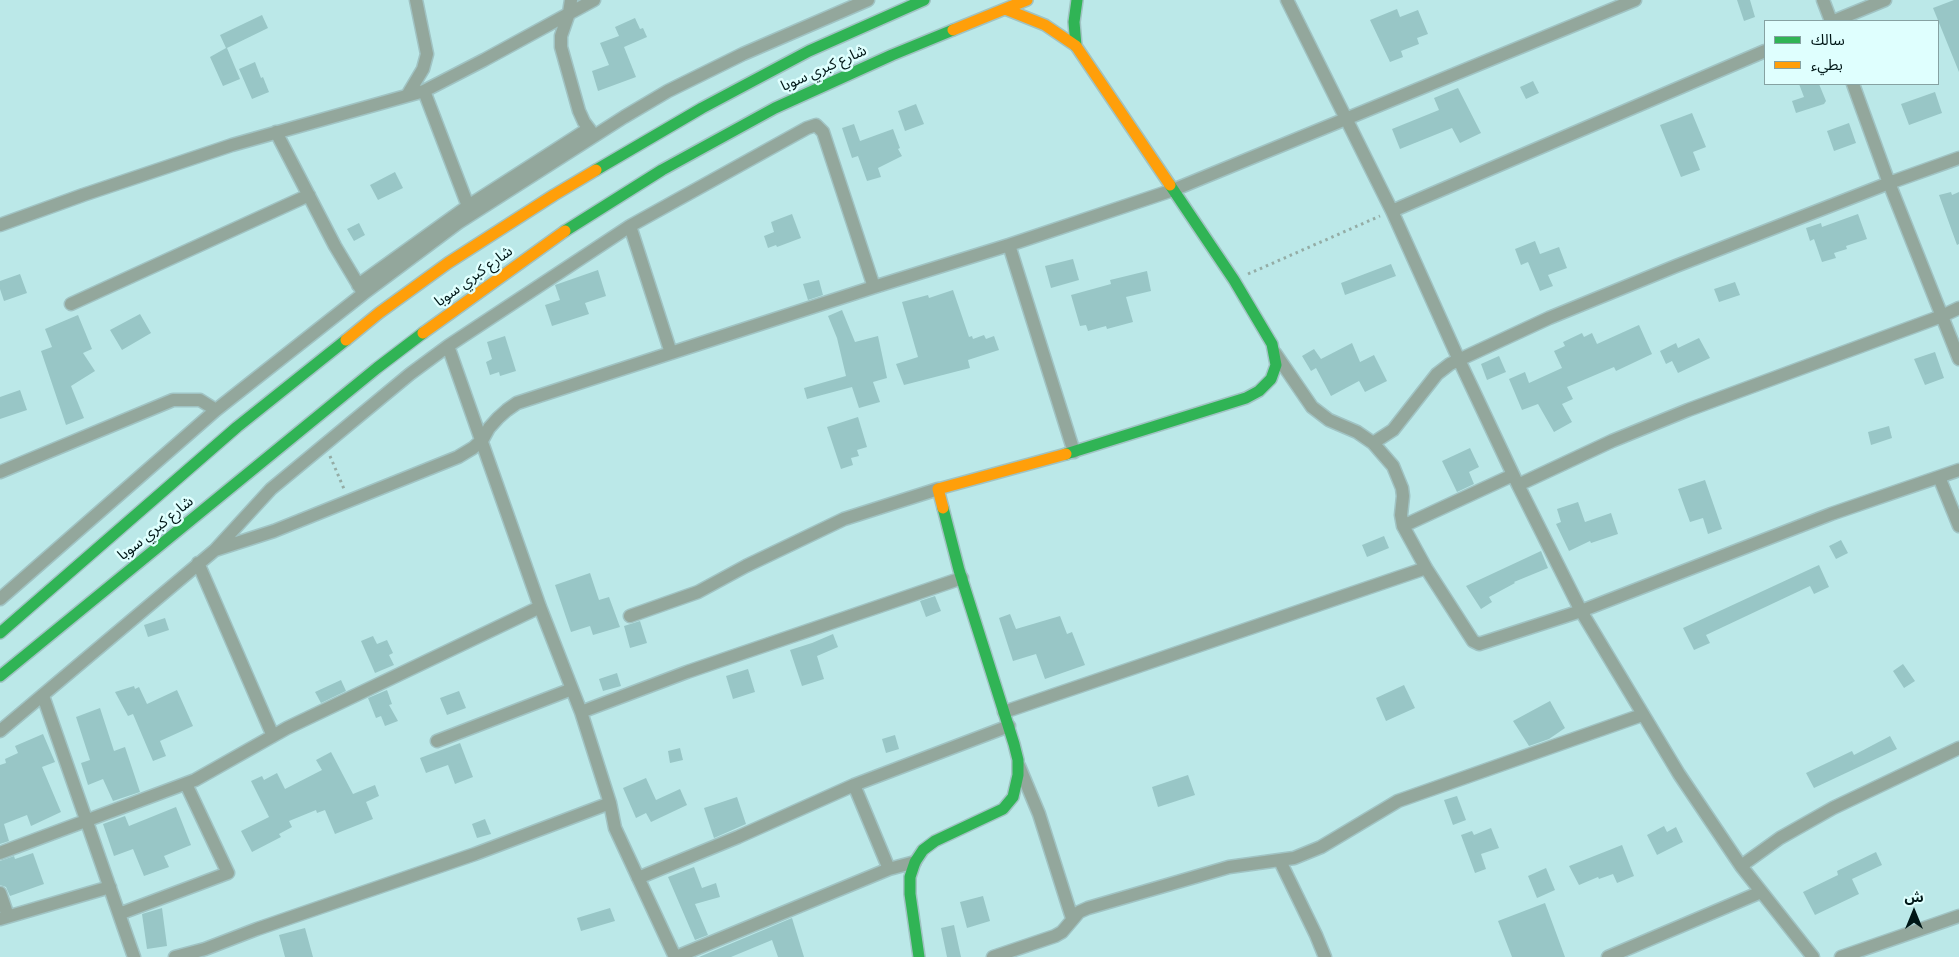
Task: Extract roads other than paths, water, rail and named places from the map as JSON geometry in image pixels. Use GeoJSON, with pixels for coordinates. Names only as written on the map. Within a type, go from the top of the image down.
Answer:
{"type":"FeatureCollection","features":[{"type":"Feature","properties":{"kind":"main road","name":"شارع كبري سوبا"},"geometry":{"type":"LineString","coordinates":[[0,633],[194,463],[364,325],[448,263],[514,219],[592,177],[702,108],[779,66],[924,0]]}},
{"type":"Feature","properties":{"kind":"main road","name":"شارع كبري سوبا"},"geometry":{"type":"LineString","coordinates":[[0,676],[377,368],[448,314],[606,200],[775,108],[892,55],[1027,0]]}},
{"type":"Feature","properties":{"kind":"main road"},"geometry":{"type":"LineString","coordinates":[[1076,46],[1074,22],[1077,0]]}},
{"type":"Feature","properties":{"kind":"main road"},"geometry":{"type":"LineString","coordinates":[[919,957],[910,894],[910,878],[915,862],[924,850],[935,841],[1003,809],[1009,803],[1016,790],[1019,766],[962,578],[938,489],[1074,452],[1252,395],[1266,385],[1274,372],[1275,352],[1268,335],[1234,280],[1076,46],[1059,33],[1044,25],[1005,9]]}},
{"type":"Feature","properties":{"kind":"street"},"geometry":{"type":"LineString","coordinates":[[408,94],[423,69],[428,54],[416,0]]}},
{"type":"Feature","properties":{"kind":"street"},"geometry":{"type":"LineString","coordinates":[[0,225],[162,168],[276,132],[424,91],[484,60],[570,6],[594,0]]}},
{"type":"Feature","properties":{"kind":"street"},"geometry":{"type":"LineString","coordinates":[[0,599],[216,410],[360,289],[468,206],[592,133],[719,65],[793,31],[868,0]]}},
{"type":"Feature","properties":{"kind":"street"},"geometry":{"type":"LineString","coordinates":[[1287,0],[1392,211],[1458,360],[1581,610],[1642,716],[1679,774],[1741,866],[1813,957]]}},
{"type":"Feature","properties":{"kind":"street"},"geometry":{"type":"LineString","coordinates":[[215,550],[274,531],[458,457],[473,448],[498,418],[517,403],[1009,245],[1173,190],[1635,0]]}},
{"type":"Feature","properties":{"kind":"street"},"geometry":{"type":"LineString","coordinates":[[1823,0],[1832,20]]}},
{"type":"Feature","properties":{"kind":"street"},"geometry":{"type":"LineString","coordinates":[[1835,20],[1885,0]]}},
{"type":"Feature","properties":{"kind":"street"},"geometry":{"type":"LineString","coordinates":[[570,6],[561,36],[561,47],[579,111],[592,133]]}},
{"type":"Feature","properties":{"kind":"street"},"geometry":{"type":"LineString","coordinates":[[1392,211],[1764,51]]}},
{"type":"Feature","properties":{"kind":"street"},"geometry":{"type":"LineString","coordinates":[[1853,85],[1889,183],[1959,359]]}},
{"type":"Feature","properties":{"kind":"street"},"geometry":{"type":"LineString","coordinates":[[424,91],[468,206]]}},
{"type":"Feature","properties":{"kind":"street"},"geometry":{"type":"LineString","coordinates":[[0,731],[215,550],[272,489],[410,374],[448,346],[630,226],[807,128],[816,125],[823,132],[874,287]]}},
{"type":"Feature","properties":{"kind":"street"},"geometry":{"type":"LineString","coordinates":[[276,132],[308,195],[360,289]]}},
{"type":"Feature","properties":{"kind":"street"},"geometry":{"type":"LineString","coordinates":[[360,289],[592,133]]}},
{"type":"Feature","properties":{"kind":"street"},"geometry":{"type":"LineString","coordinates":[[1373,443],[1400,423],[1442,369],[1458,360],[1558,314],[1676,266],[1889,183],[1959,158]]}},
{"type":"Feature","properties":{"kind":"street"},"geometry":{"type":"LineString","coordinates":[[71,304],[308,195]]}},
{"type":"Feature","properties":{"kind":"street"},"geometry":{"type":"LineString","coordinates":[[630,226],[671,353]]}},
{"type":"Feature","properties":{"kind":"street"},"geometry":{"type":"LineString","coordinates":[[1009,245],[1074,452]]}},
{"type":"Feature","properties":{"kind":"street"},"geometry":{"type":"LineString","coordinates":[[1403,526],[1688,410],[1959,308]]}},
{"type":"Feature","properties":{"kind":"street"},"geometry":{"type":"LineString","coordinates":[[448,346],[540,606],[581,712],[610,803],[614,828],[675,957],[889,869],[915,862]]}},
{"type":"Feature","properties":{"kind":"street"},"geometry":{"type":"LineString","coordinates":[[1275,352],[1305,397],[1320,415],[1357,432],[1373,443],[1392,466],[1400,480],[1403,496],[1401,515],[1403,526],[1426,568],[1473,642],[1479,644],[1581,610],[1831,514],[1959,470]]}},
{"type":"Feature","properties":{"kind":"street"},"geometry":{"type":"LineString","coordinates":[[0,472],[173,400],[200,400],[210,404],[216,410]]}},
{"type":"Feature","properties":{"kind":"street"},"geometry":{"type":"LineString","coordinates":[[1939,477],[1959,526]]}},
{"type":"Feature","properties":{"kind":"street"},"geometry":{"type":"LineString","coordinates":[[630,616],[698,592],[844,518],[938,489]]}},
{"type":"Feature","properties":{"kind":"street"},"geometry":{"type":"LineString","coordinates":[[198,563],[273,736]]}},
{"type":"Feature","properties":{"kind":"street"},"geometry":{"type":"LineString","coordinates":[[1004,712],[1426,568]]}},
{"type":"Feature","properties":{"kind":"street"},"geometry":{"type":"LineString","coordinates":[[581,712],[687,672],[962,578]]}},
{"type":"Feature","properties":{"kind":"street"},"geometry":{"type":"LineString","coordinates":[[0,853],[186,784],[273,736],[540,606]]}},
{"type":"Feature","properties":{"kind":"street"},"geometry":{"type":"LineString","coordinates":[[437,741],[572,689]]}},
{"type":"Feature","properties":{"kind":"street"},"geometry":{"type":"LineString","coordinates":[[43,696],[134,957]]}},
{"type":"Feature","properties":{"kind":"street"},"geometry":{"type":"LineString","coordinates":[[993,957],[1055,936],[1062,932],[1072,918],[1088,908],[1239,865],[1280,861],[1308,853],[1398,801],[1642,716]]}},
{"type":"Feature","properties":{"kind":"street"},"geometry":{"type":"LineString","coordinates":[[638,878],[738,837],[854,785],[1008,726]]}},
{"type":"Feature","properties":{"kind":"street"},"geometry":{"type":"LineString","coordinates":[[1741,866],[1780,838],[1833,808],[1959,748]]}},
{"type":"Feature","properties":{"kind":"street"},"geometry":{"type":"LineString","coordinates":[[1019,766],[1038,814],[1072,918]]}},
{"type":"Feature","properties":{"kind":"street"},"geometry":{"type":"LineString","coordinates":[[119,914],[228,873],[186,784]]}},
{"type":"Feature","properties":{"kind":"street"},"geometry":{"type":"LineString","coordinates":[[854,785],[889,869]]}},
{"type":"Feature","properties":{"kind":"street"},"geometry":{"type":"LineString","coordinates":[[175,957],[205,949],[257,929],[475,854],[610,803]]}},
{"type":"Feature","properties":{"kind":"street"},"geometry":{"type":"LineString","coordinates":[[1280,861],[1316,935],[1324,957]]}},
{"type":"Feature","properties":{"kind":"street"},"geometry":{"type":"LineString","coordinates":[[0,893],[4,918],[110,887]]}},
{"type":"Feature","properties":{"kind":"street"},"geometry":{"type":"LineString","coordinates":[[1608,957],[1761,892]]}},
{"type":"Feature","properties":{"kind":"street"},"geometry":{"type":"LineString","coordinates":[[1841,957],[1959,916]]}}]}
